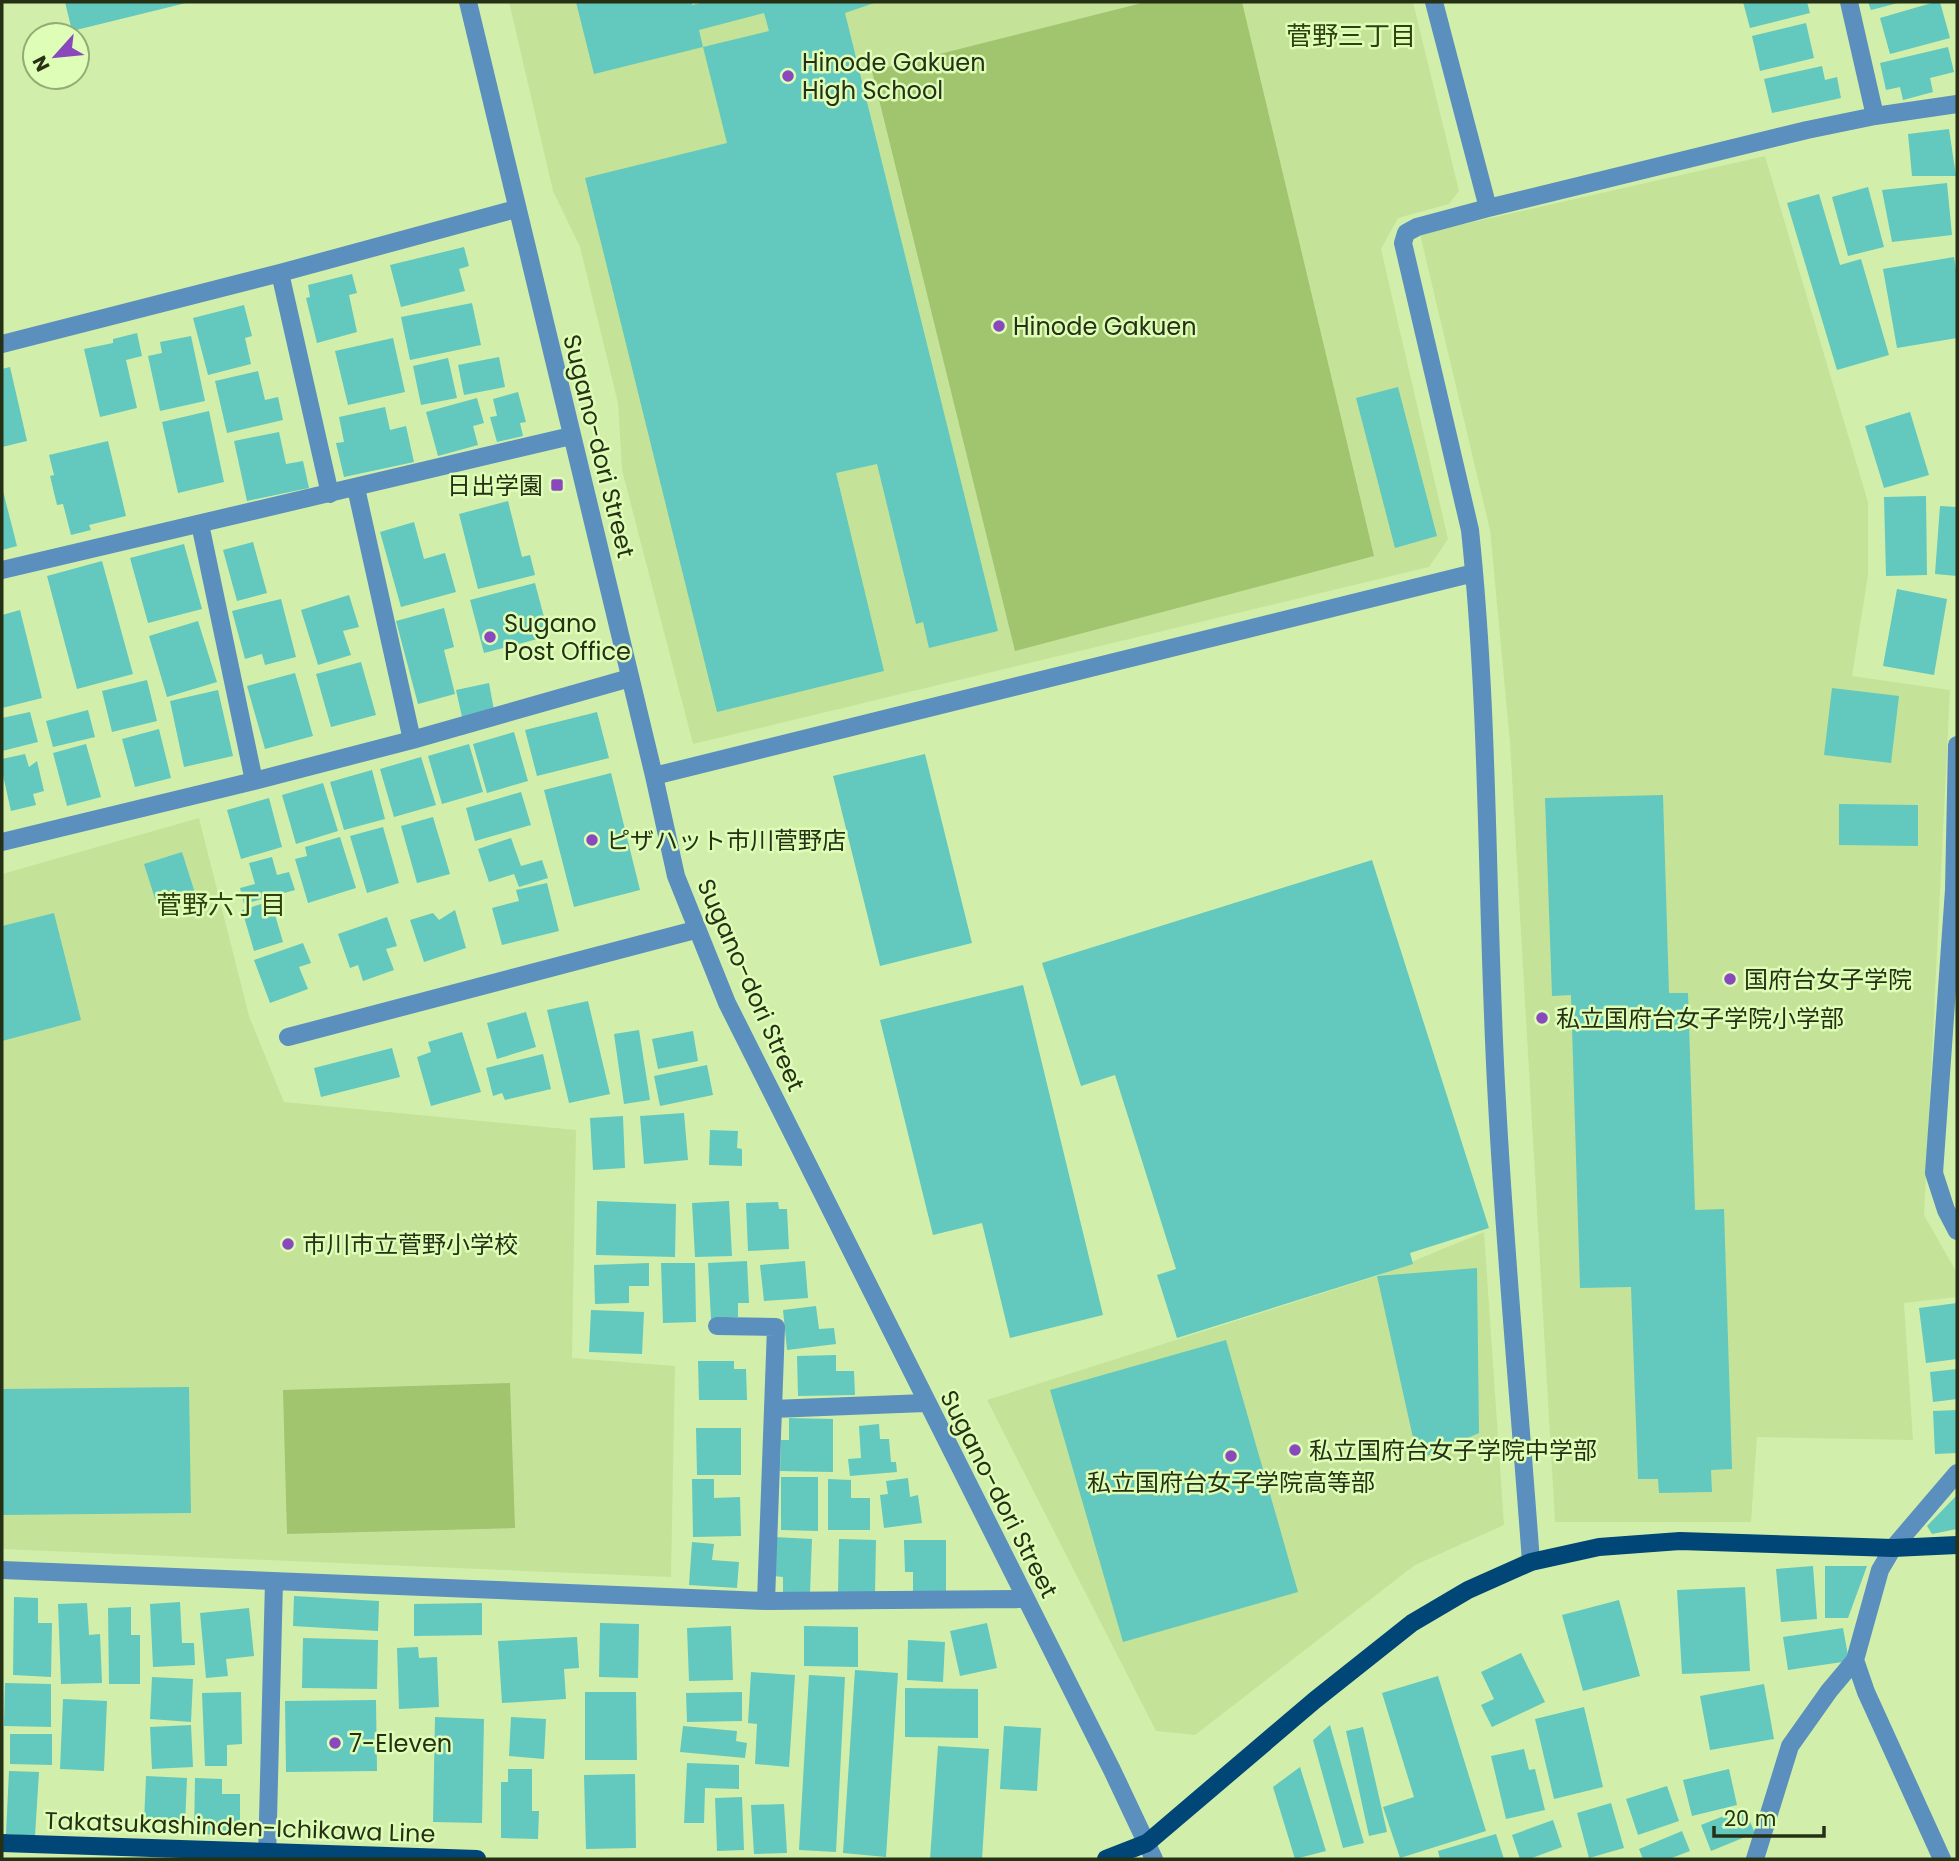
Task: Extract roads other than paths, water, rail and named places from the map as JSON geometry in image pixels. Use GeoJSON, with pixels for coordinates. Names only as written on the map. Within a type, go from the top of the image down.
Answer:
{"type":"FeatureCollection","features":[{"type":"Feature","properties":{"kind":"main road"},"geometry":{"type":"LineString","coordinates":[[1106,1859],[1149,1854],[1315,1700],[1412,1623],[1468,1590],[1531,1562],[1599,1547],[1680,1541],[1894,1548],[1957,1545]]}},
{"type":"Feature","properties":{"kind":"main road","name":"Takatsukashinden-Ichikawa Line"},"geometry":{"type":"LineString","coordinates":[[2,1843],[268,1856],[477,1859]]}},
{"type":"Feature","properties":{"kind":"street","name":"Sugano-dori Street"},"geometry":{"type":"LineString","coordinates":[[468,2],[676,876],[695,930],[727,1003],[1149,1854]]}},
{"type":"Feature","properties":{"kind":"street"},"geometry":{"type":"LineString","coordinates":[[1434,2],[1488,208]]}},
{"type":"Feature","properties":{"kind":"street"},"geometry":{"type":"LineString","coordinates":[[1849,2],[1875,116]]}},
{"type":"Feature","properties":{"kind":"street"},"geometry":{"type":"LineString","coordinates":[[1531,1562],[1497,1102],[1474,573],[1469,530],[1403,243],[1406,233],[1417,227],[1488,208],[1807,130],[1875,116],[1957,104]]}},
{"type":"Feature","properties":{"kind":"street"},"geometry":{"type":"LineString","coordinates":[[2,344],[516,209]]}},
{"type":"Feature","properties":{"kind":"street"},"geometry":{"type":"LineString","coordinates":[[280,273],[330,494]]}},
{"type":"Feature","properties":{"kind":"street"},"geometry":{"type":"LineString","coordinates":[[2,570],[571,436]]}},
{"type":"Feature","properties":{"kind":"street"},"geometry":{"type":"LineString","coordinates":[[356,488],[412,740]]}},
{"type":"Feature","properties":{"kind":"street"},"geometry":{"type":"LineString","coordinates":[[200,524],[254,781]]}},
{"type":"Feature","properties":{"kind":"street"},"geometry":{"type":"LineString","coordinates":[[654,776],[1474,573]]}},
{"type":"Feature","properties":{"kind":"street"},"geometry":{"type":"LineString","coordinates":[[2,842],[412,740],[630,678]]}},
{"type":"Feature","properties":{"kind":"street"},"geometry":{"type":"LineString","coordinates":[[1957,745],[1955,889],[1934,1173],[1946,1210],[1957,1231]]}},
{"type":"Feature","properties":{"kind":"street"},"geometry":{"type":"LineString","coordinates":[[288,1037],[695,930]]}},
{"type":"Feature","properties":{"kind":"street"},"geometry":{"type":"LineString","coordinates":[[717,1326],[776,1327],[766,1601]]}},
{"type":"Feature","properties":{"kind":"street"},"geometry":{"type":"LineString","coordinates":[[773,1409],[925,1403]]}},
{"type":"Feature","properties":{"kind":"street"},"geometry":{"type":"LineString","coordinates":[[1755,1859],[1790,1746],[1855,1660],[1880,1570],[1894,1548],[1957,1473]]}},
{"type":"Feature","properties":{"kind":"street"},"geometry":{"type":"LineString","coordinates":[[2,1570],[766,1601],[1024,1599]]}},
{"type":"Feature","properties":{"kind":"street"},"geometry":{"type":"LineString","coordinates":[[268,1856],[274,1581]]}},
{"type":"Feature","properties":{"kind":"street"},"geometry":{"type":"LineString","coordinates":[[1855,1660],[1866,1692],[1942,1859]]}},
{"type":"Feature","properties":{"kind":"place","name":"Hinode Gakuen High School"},"geometry":{"type":"Point","coordinates":[788,76]}},
{"type":"Feature","properties":{"kind":"place","name":"Hinode Gakuen"},"geometry":{"type":"Point","coordinates":[999,326]}},
{"type":"Feature","properties":{"kind":"place","name":"日出学園"},"geometry":{"type":"Point","coordinates":[557,485]}},
{"type":"Feature","properties":{"kind":"place","name":"Sugano Post Office"},"geometry":{"type":"Point","coordinates":[490,637]}},
{"type":"Feature","properties":{"kind":"place","name":"ピザハット市川菅野店"},"geometry":{"type":"Point","coordinates":[592,840]}},
{"type":"Feature","properties":{"kind":"place","name":"国府台女子学院"},"geometry":{"type":"Point","coordinates":[1730,979]}},
{"type":"Feature","properties":{"kind":"place","name":"私立国府台女子学院小学部"},"geometry":{"type":"Point","coordinates":[1542,1018]}},
{"type":"Feature","properties":{"kind":"place","name":"市川市立菅野小学校"},"geometry":{"type":"Point","coordinates":[288,1244]}},
{"type":"Feature","properties":{"kind":"place","name":"私立国府台女子学院中学部"},"geometry":{"type":"Point","coordinates":[1295,1450]}},
{"type":"Feature","properties":{"kind":"place","name":"私立国府台女子学院高等部"},"geometry":{"type":"Point","coordinates":[1231,1456]}},
{"type":"Feature","properties":{"kind":"place","name":"7-Eleven"},"geometry":{"type":"Point","coordinates":[335,1743]}},
{"type":"Feature","properties":{"kind":"district","name":"菅野三丁目"},"geometry":{"type":"Point","coordinates":[1351,36]}},
{"type":"Feature","properties":{"kind":"district","name":"菅野六丁目"},"geometry":{"type":"Point","coordinates":[221,905]}}]}
